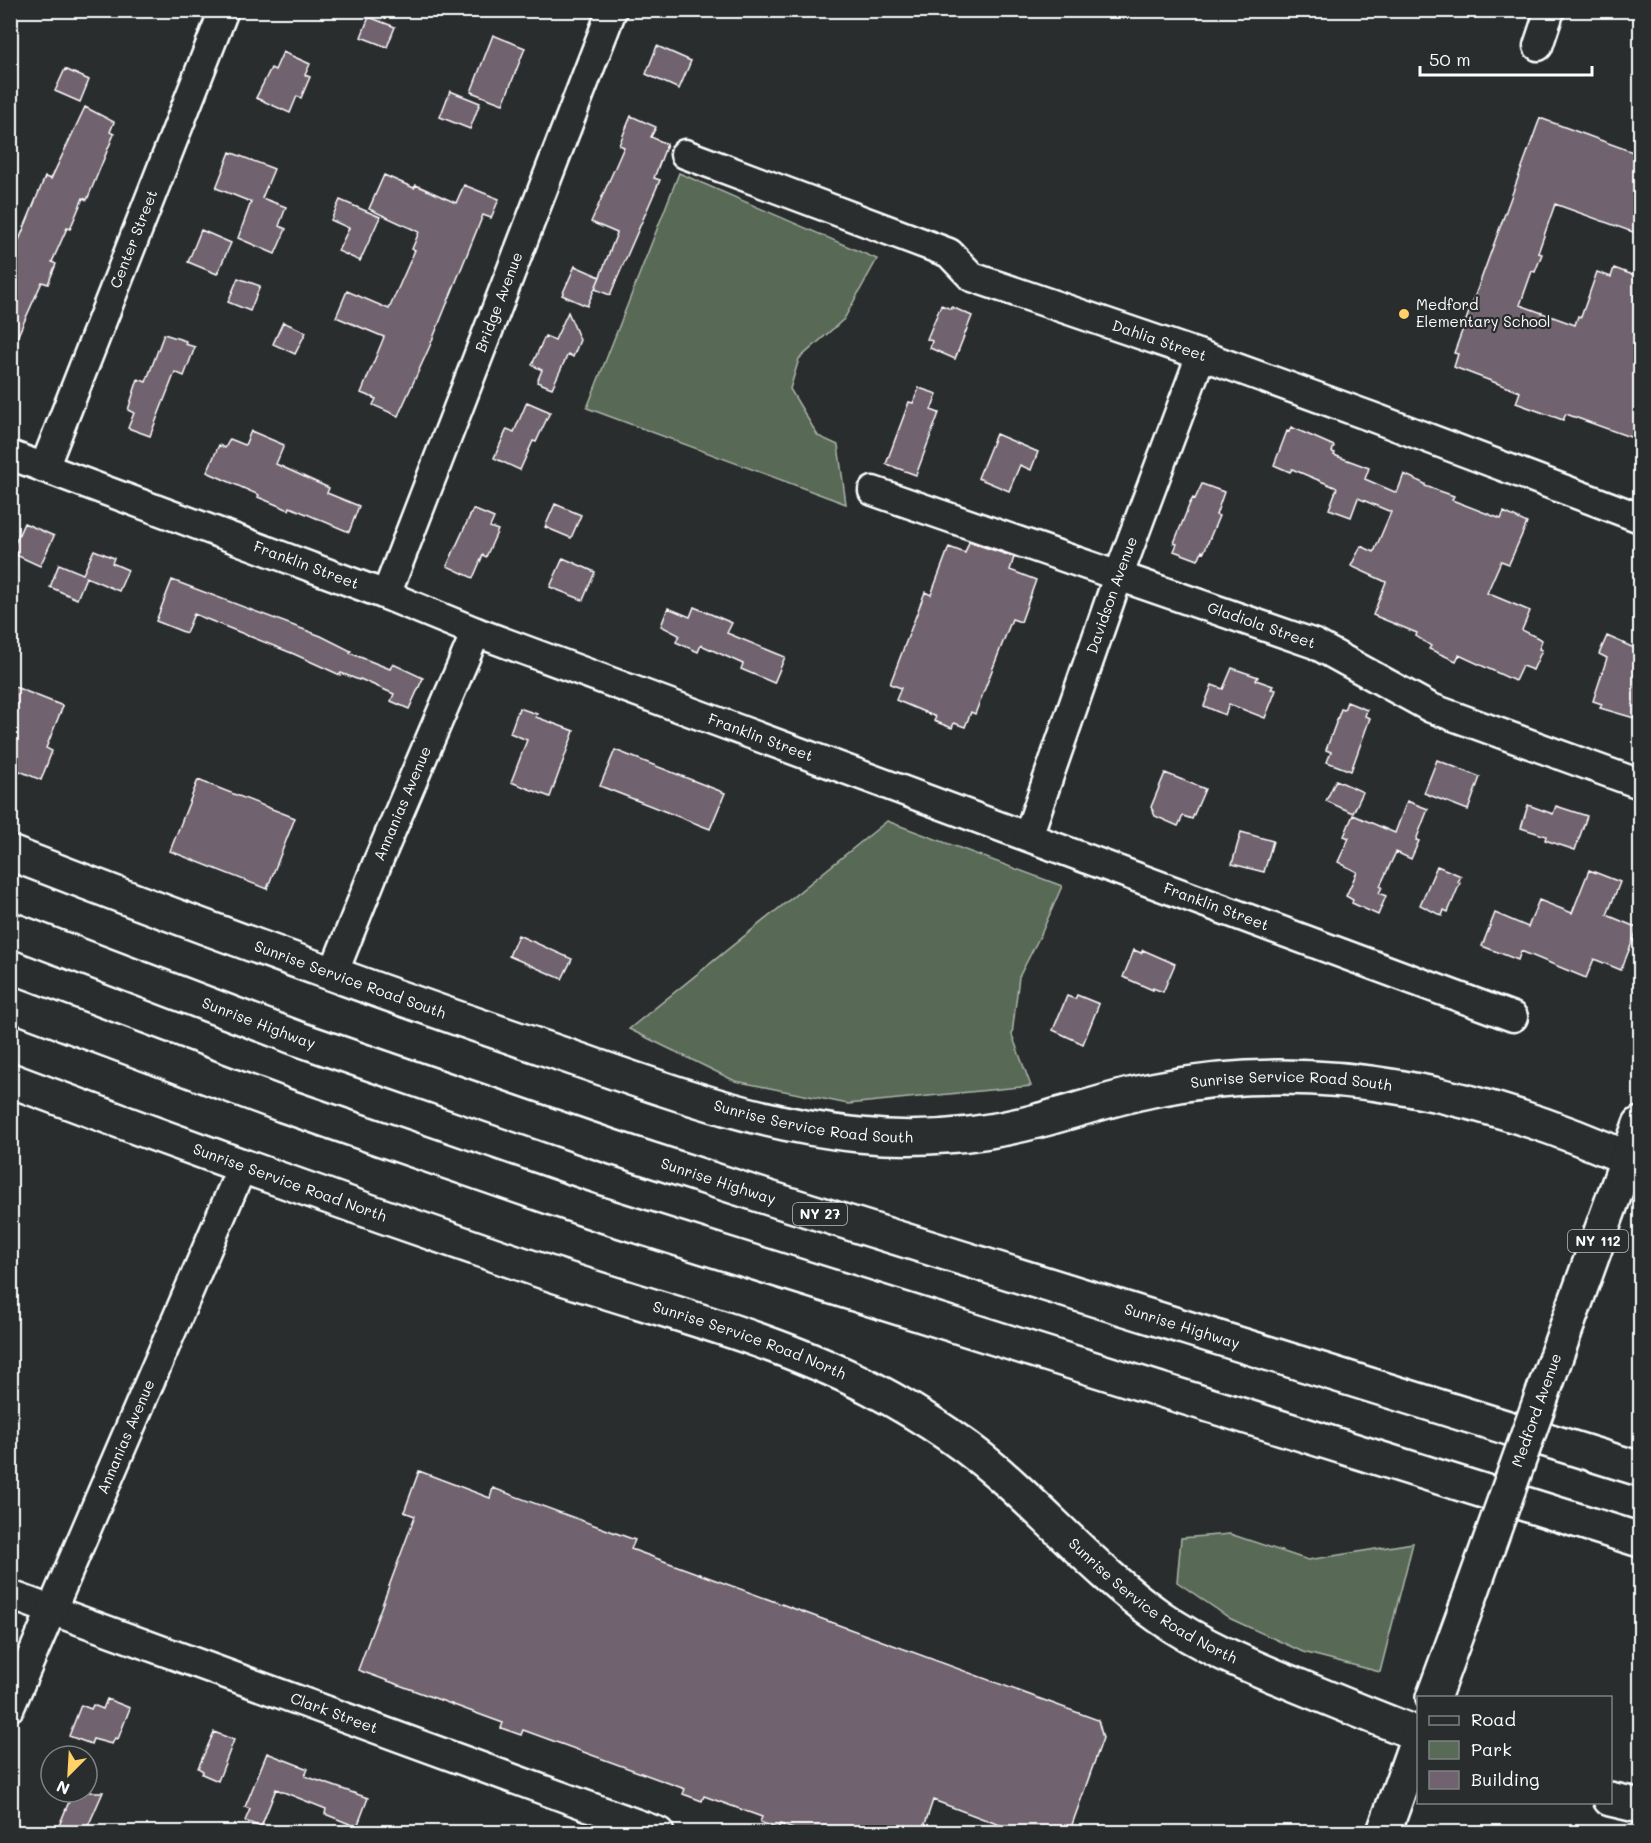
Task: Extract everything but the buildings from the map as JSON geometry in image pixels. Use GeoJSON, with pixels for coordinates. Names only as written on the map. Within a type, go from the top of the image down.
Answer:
{"type":"FeatureCollection","features":[{"type":"Feature","properties":{"kind":"main road","name":"Sunrise Service Road South"},"geometry":{"type":"LineString","coordinates":[[10,853],[425,1008],[705,1103],[784,1125],[867,1136],[952,1135],[996,1130],[1034,1122],[1153,1090],[1239,1077],[1281,1076],[1368,1082],[1449,1097],[1572,1135],[1634,1161]]}},
{"type":"Feature","properties":{"kind":"main road","name":"Sunrise Highway"},"geometry":{"type":"LineString","coordinates":[[10,929],[299,1039],[623,1151],[1641,1468]]}},
{"type":"Feature","properties":{"kind":"main road"},"geometry":{"type":"LineString","coordinates":[[10,1003],[283,1106],[596,1214],[1641,1540]]}},
{"type":"Feature","properties":{"kind":"main road","name":"Sunrise Service Road North"},"geometry":{"type":"LineString","coordinates":[[10,1080],[242,1167],[603,1292],[758,1340],[837,1371],[911,1411],[981,1459],[1126,1592],[1189,1636],[1260,1671],[1417,1734]]}},
{"type":"Feature","properties":{"kind":"main road","name":"Medford Avenue"},"geometry":{"type":"LineString","coordinates":[[1433,1696],[1568,1323],[1634,1161],[1641,1124]]}},
{"type":"Feature","properties":{"kind":"main road"},"geometry":{"type":"LineString","coordinates":[[1384,1833],[1417,1741]]}},
{"type":"Feature","properties":{"kind":"main road"},"geometry":{"type":"LineString","coordinates":[[1612,1799],[1641,1806]]}},
{"type":"Feature","properties":{"kind":"street","name":"Center Street"},"geometry":{"type":"LineString","coordinates":[[44,468],[224,10]]}},
{"type":"Feature","properties":{"kind":"street","name":"Bridge Avenue"},"geometry":{"type":"LineString","coordinates":[[386,595],[612,10]]}},
{"type":"Feature","properties":{"kind":"street"},"geometry":{"type":"LineString","coordinates":[[1538,46],[1550,10]]}},
{"type":"Feature","properties":{"kind":"street","name":"Dahlia Street"},"geometry":{"type":"LineString","coordinates":[[685,154],[950,253],[972,277],[1200,355],[1641,518]]}},
{"type":"Feature","properties":{"kind":"street","name":"Davidson Avenue"},"geometry":{"type":"LineString","coordinates":[[1028,836],[1118,577],[1200,355]]}},
{"type":"Feature","properties":{"kind":"street","name":"Franklin Street"},"geometry":{"type":"LineString","coordinates":[[10,455],[386,595],[476,632],[1513,1017]]}},
{"type":"Feature","properties":{"kind":"street","name":"Gladiola Street"},"geometry":{"type":"LineString","coordinates":[[873,491],[1315,644],[1431,708],[1641,784]]}},
{"type":"Feature","properties":{"kind":"street","name":"Annanias Avenue"},"geometry":{"type":"LineString","coordinates":[[333,974],[476,632]]}},
{"type":"Feature","properties":{"kind":"street","name":"Annanias Avenue"},"geometry":{"type":"LineString","coordinates":[[10,1707],[242,1167]]}},
{"type":"Feature","properties":{"kind":"street","name":"Clark Street"},"geometry":{"type":"LineString","coordinates":[[10,1595],[658,1833]]}},
{"type":"Feature","properties":{"kind":"green space"},"geometry":{"type":"Polygon","coordinates":[[[679,173],[877,259],[844,319],[799,359],[790,389],[818,436],[838,445],[846,504],[587,408],[679,173]]]}},
{"type":"Feature","properties":{"kind":"green space"},"geometry":{"type":"Polygon","coordinates":[[[887,821],[1062,886],[1019,977],[1012,1035],[1031,1086],[848,1104],[735,1081],[629,1029],[887,821]]]}},
{"type":"Feature","properties":{"kind":"green space"},"geometry":{"type":"Polygon","coordinates":[[[1230,1534],[1308,1560],[1413,1543],[1380,1672],[1303,1652],[1231,1619],[1177,1582],[1181,1538],[1230,1534]]]}},
{"type":"Feature","properties":{"kind":"place","name":"Medford Elementary School"},"geometry":{"type":"Point","coordinates":[1404,314]}}]}
